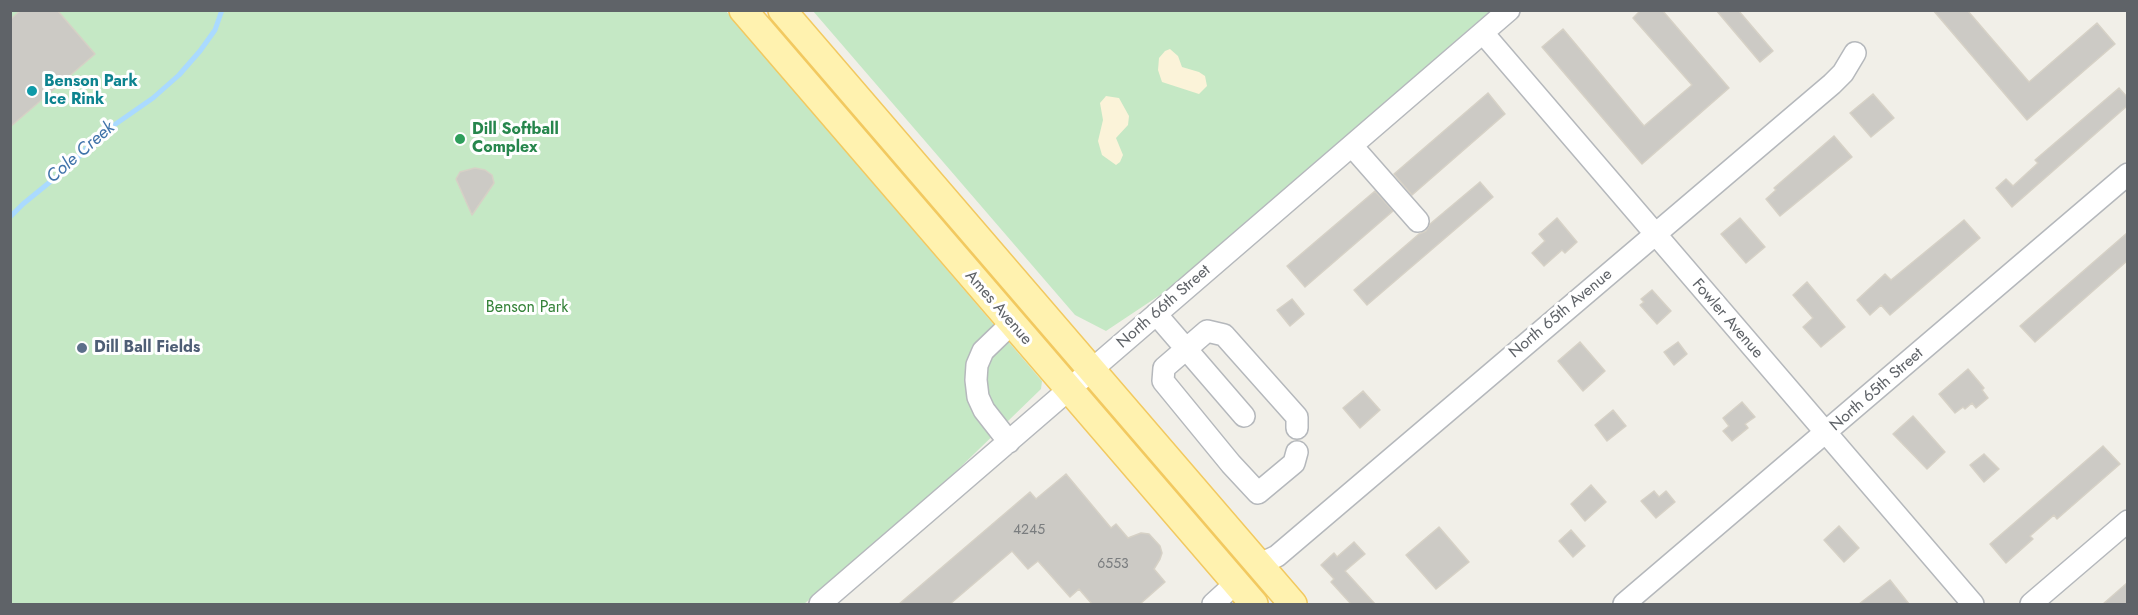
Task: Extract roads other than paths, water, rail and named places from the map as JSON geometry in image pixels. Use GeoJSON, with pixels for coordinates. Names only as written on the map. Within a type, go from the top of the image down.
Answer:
{"type":"FeatureCollection","features":[{"type":"Feature","properties":{"kind":"main road","name":"Ames Avenue"},"geometry":{"type":"LineString","coordinates":[[743,10],[1254,604]]}},
{"type":"Feature","properties":{"kind":"main road","name":"Ames Avenue"},"geometry":{"type":"LineString","coordinates":[[782,10],[1293,604]]}},
{"type":"Feature","properties":{"kind":"street","name":"North 66th Street"},"geometry":{"type":"LineString","coordinates":[[820,604],[1509,10]]}},
{"type":"Feature","properties":{"kind":"street","name":"Fowler Avenue"},"geometry":{"type":"LineString","coordinates":[[1482,33],[1973,604]]}},
{"type":"Feature","properties":{"kind":"street","name":"North 65th Avenue"},"geometry":{"type":"LineString","coordinates":[[1258,565],[1277,556],[1832,84],[1843,73],[1855,53]]}},
{"type":"Feature","properties":{"kind":"street"},"geometry":{"type":"LineString","coordinates":[[1352,146],[1418,221]]}},
{"type":"Feature","properties":{"kind":"street","name":"North 65th Street"},"geometry":{"type":"LineString","coordinates":[[1624,604],[1826,434],[2127,174]]}},
{"type":"Feature","properties":{"kind":"street"},"geometry":{"type":"LineString","coordinates":[[1156,314],[1244,416]]}},
{"type":"Feature","properties":{"kind":"street"},"geometry":{"type":"LineString","coordinates":[[1008,442],[984,410],[978,397],[976,380],[983,351],[1011,324]]}},
{"type":"Feature","properties":{"kind":"street"},"geometry":{"type":"LineString","coordinates":[[1297,428],[1296,417],[1224,335],[1208,331],[1164,368],[1163,381],[1231,464],[1258,493],[1294,463],[1297,452]]}},
{"type":"Feature","properties":{"kind":"street"},"geometry":{"type":"LineString","coordinates":[[2031,604],[2127,521]]}},
{"type":"Feature","properties":{"kind":"street"},"geometry":{"type":"LineString","coordinates":[[1213,604],[1236,583]]}},
{"type":"Feature","properties":{"kind":"waterway","name":"Cole Creek"},"geometry":{"type":"LineString","coordinates":[[10,217],[72,164],[97,137],[153,98],[179,75],[215,30],[222,10]]}},
{"type":"Feature","properties":{"kind":"place","name":"Benson Park Ice Rink"},"geometry":{"type":"Point","coordinates":[32,91]}},
{"type":"Feature","properties":{"kind":"place","name":"Dill Softball Complex"},"geometry":{"type":"Point","coordinates":[460,139]}},
{"type":"Feature","properties":{"kind":"place","name":"Dill Ball Fields"},"geometry":{"type":"Point","coordinates":[82,348]}},
{"type":"Feature","properties":{"kind":"park label","name":"Benson Park"},"geometry":{"type":"Point","coordinates":[527,308]}}]}
